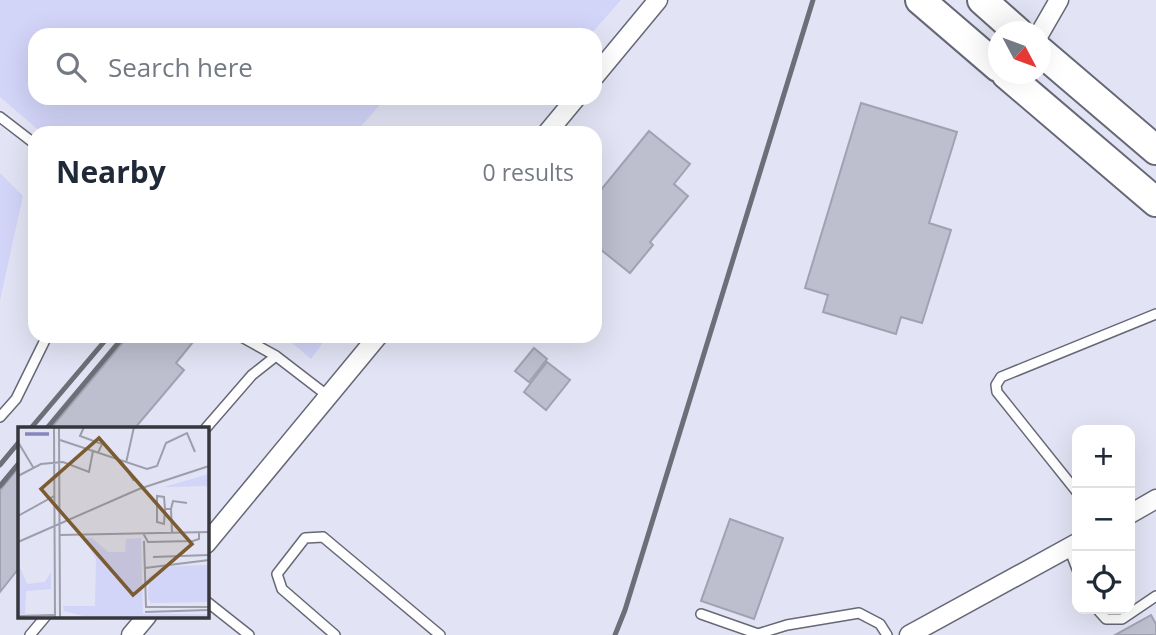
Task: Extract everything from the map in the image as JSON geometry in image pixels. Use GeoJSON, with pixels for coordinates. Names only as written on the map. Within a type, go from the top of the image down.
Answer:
{"type":"FeatureCollection","features":[{"type":"Feature","properties":{"kind":"main road"},"geometry":{"type":"LineString","coordinates":[[920,0],[988,58]]}},
{"type":"Feature","properties":{"kind":"main road"},"geometry":{"type":"LineString","coordinates":[[982,0],[1006,21]]}},
{"type":"Feature","properties":{"kind":"main road"},"geometry":{"type":"LineString","coordinates":[[1051,60],[1156,150]]}},
{"type":"Feature","properties":{"kind":"main road"},"geometry":{"type":"LineString","coordinates":[[1019,84],[1156,202]]}},
{"type":"Feature","properties":{"kind":"street"},"geometry":{"type":"LineString","coordinates":[[602,68],[658,0]]}},
{"type":"Feature","properties":{"kind":"street"},"geometry":{"type":"LineString","coordinates":[[1048,21],[1059,0]]}},
{"type":"Feature","properties":{"kind":"street"},"geometry":{"type":"LineString","coordinates":[[553,126],[570,105]]}},
{"type":"Feature","properties":{"kind":"street"},"geometry":{"type":"LineString","coordinates":[[208,542],[372,343]]}},
{"type":"Feature","properties":{"kind":"street"},"geometry":{"type":"LineString","coordinates":[[1135,511],[1155,501]]}},
{"type":"Feature","properties":{"kind":"street"},"geometry":{"type":"LineString","coordinates":[[909,635],[1072,547]]}},
{"type":"Feature","properties":{"kind":"street"},"geometry":{"type":"LineString","coordinates":[[131,635],[145,618]]}},
{"type":"Feature","properties":{"kind":"lane"},"geometry":{"type":"LineString","coordinates":[[0,117],[28,139]]}},
{"type":"Feature","properties":{"kind":"lane"},"geometry":{"type":"LineString","coordinates":[[1074,488],[997,392],[996,385],[1001,377],[1156,314]]}},
{"type":"Feature","properties":{"kind":"lane"},"geometry":{"type":"LineString","coordinates":[[0,417],[16,399],[44,343]]}},
{"type":"Feature","properties":{"kind":"lane"},"geometry":{"type":"LineString","coordinates":[[253,343],[276,356],[328,396]]}},
{"type":"Feature","properties":{"kind":"lane"},"geometry":{"type":"LineString","coordinates":[[208,427],[251,375],[276,356]]}},
{"type":"Feature","properties":{"kind":"lane"},"geometry":{"type":"LineString","coordinates":[[335,635],[282,589],[277,575],[305,538],[323,537],[440,635]]}},
{"type":"Feature","properties":{"kind":"lane"},"geometry":{"type":"LineString","coordinates":[[1135,610],[1156,596]]}},
{"type":"Feature","properties":{"kind":"lane"},"geometry":{"type":"LineString","coordinates":[[208,603],[249,635]]}},
{"type":"Feature","properties":{"kind":"lane"},"geometry":{"type":"LineString","coordinates":[[701,614],[758,634],[787,625],[859,613],[880,624],[887,635]]}},
{"type":"Feature","properties":{"kind":"lane"},"geometry":{"type":"LineString","coordinates":[[1102,614],[1106,619],[1122,619],[1129,614]]}},
{"type":"Feature","properties":{"kind":"lane"},"geometry":{"type":"LineString","coordinates":[[30,635],[44,618]]}},
{"type":"Feature","properties":{"kind":"shaded area"},"geometry":{"type":"Polygon","coordinates":[[[0,0],[621,0],[596,28],[28,28],[28,105],[380,105],[361,126],[34,126],[0,97],[0,0]]]}},
{"type":"Feature","properties":{"kind":"shaded area"},"geometry":{"type":"Polygon","coordinates":[[[0,173],[23,196],[0,300],[0,173]]]}},
{"type":"Feature","properties":{"kind":"shaded area"},"geometry":{"type":"Polygon","coordinates":[[[292,343],[323,343],[311,359],[292,343]]]}},
{"type":"Feature","properties":{"kind":"building"},"geometry":{"type":"Polygon","coordinates":[[[861,103],[957,132],[929,223],[951,230],[922,323],[901,317],[896,334],[823,312],[828,295],[805,288],[861,103]]]}},
{"type":"Feature","properties":{"kind":"building"},"geometry":{"type":"Polygon","coordinates":[[[649,131],[690,164],[674,184],[688,196],[650,242],[653,245],[630,273],[602,251],[602,188],[649,131]]]}},
{"type":"Feature","properties":{"kind":"building"},"geometry":{"type":"Polygon","coordinates":[[[122,343],[192,343],[176,363],[184,370],[136,427],[52,427],[122,343]]]}},
{"type":"Feature","properties":{"kind":"building"},"geometry":{"type":"Polygon","coordinates":[[[534,348],[547,359],[529,382],[515,371],[534,348]]]}},
{"type":"Feature","properties":{"kind":"building"},"geometry":{"type":"Polygon","coordinates":[[[547,362],[570,380],[546,410],[524,392],[547,362]]]}},
{"type":"Feature","properties":{"kind":"building"},"geometry":{"type":"Polygon","coordinates":[[[18,468],[18,569],[0,592],[0,490],[18,468]]]}},
{"type":"Feature","properties":{"kind":"building"},"geometry":{"type":"Polygon","coordinates":[[[730,519],[783,538],[754,619],[701,601],[730,519]]]}},
{"type":"Feature","properties":{"kind":"building"},"geometry":{"type":"Polygon","coordinates":[[[1151,615],[1156,624],[1156,635],[1115,635],[1151,615]]]}},
{"type":"Feature","properties":{"kind":"railway"},"geometry":{"type":"LineString","coordinates":[[615,635],[625,610],[813,0]]}},
{"type":"Feature","properties":{"kind":"railway"},"geometry":{"type":"LineString","coordinates":[[32,427],[103,343]]}},
{"type":"Feature","properties":{"kind":"railway"},"geometry":{"type":"LineString","coordinates":[[48,427],[118,343]]}},
{"type":"Feature","properties":{"kind":"railway"},"geometry":{"type":"LineString","coordinates":[[0,465],[18,443]]}},
{"type":"Feature","properties":{"kind":"railway"},"geometry":{"type":"LineString","coordinates":[[0,486],[18,464]]}}]}
